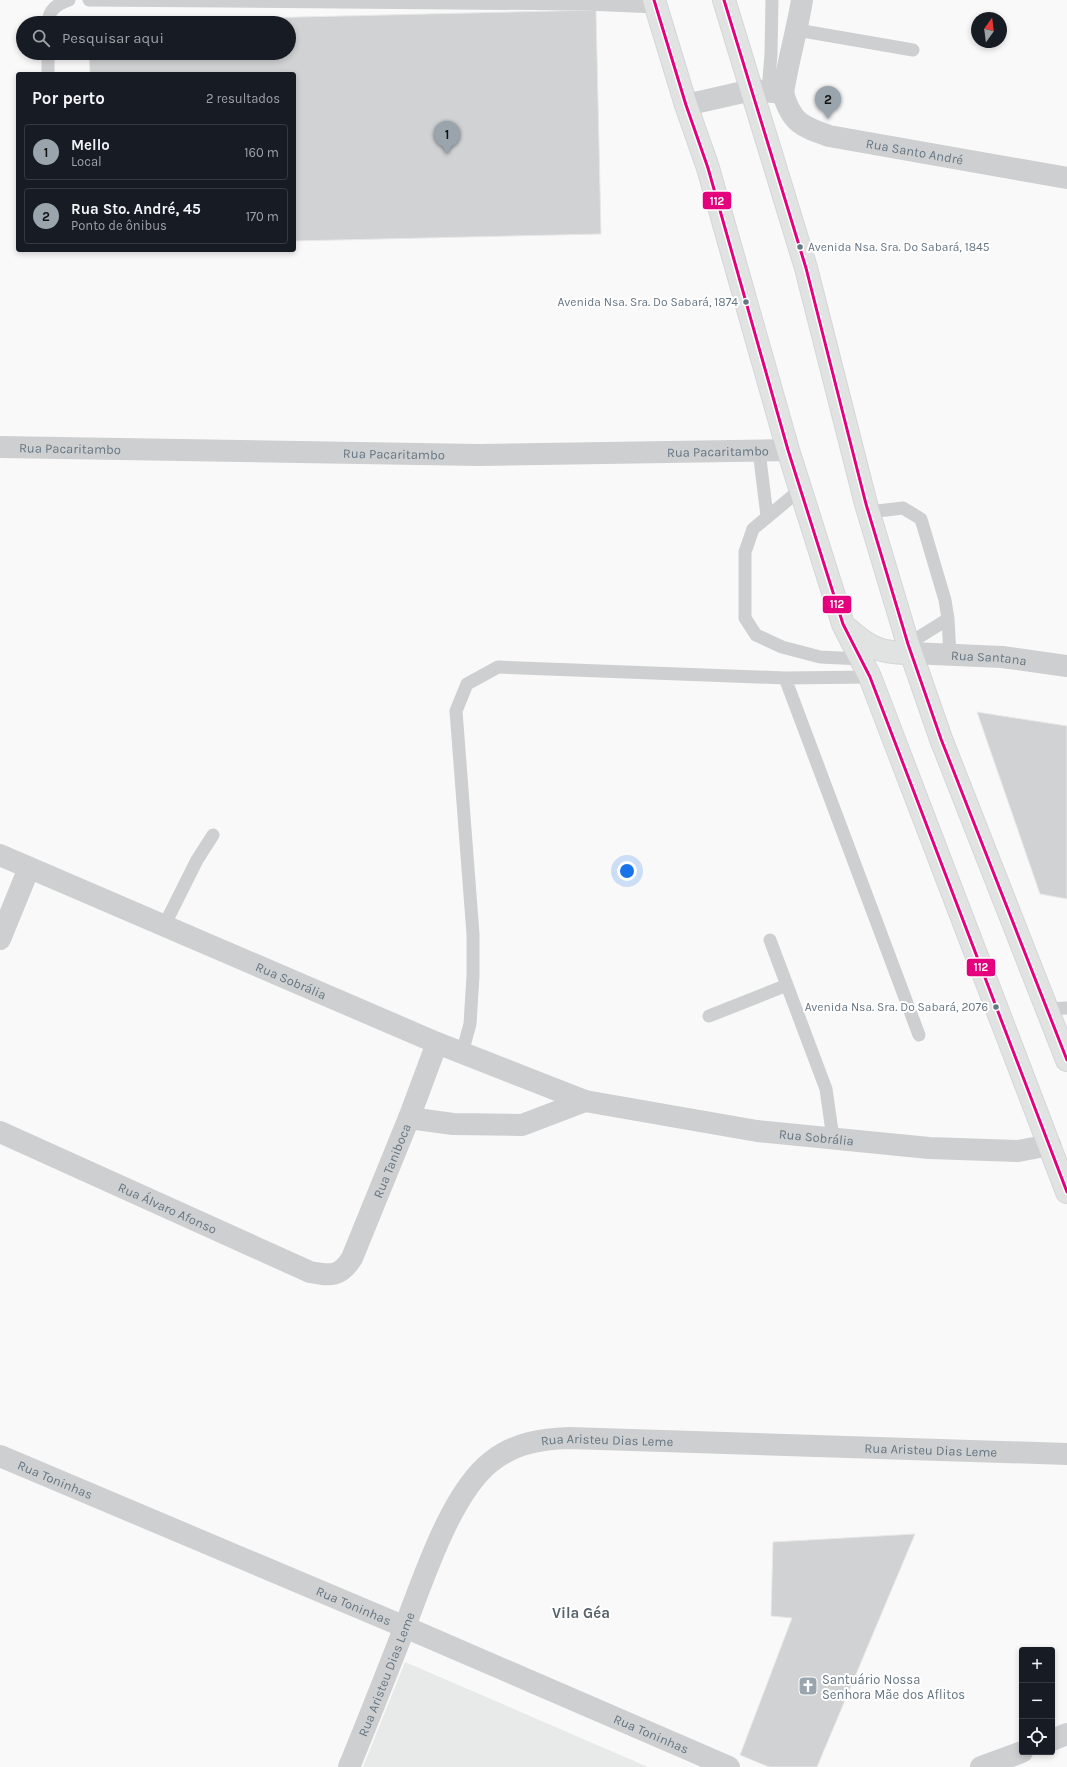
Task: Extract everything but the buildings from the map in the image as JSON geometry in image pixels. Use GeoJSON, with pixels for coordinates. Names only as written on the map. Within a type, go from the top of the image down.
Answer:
{"type":"FeatureCollection","features":[{"type":"Feature","properties":{"kind":"main road"},"geometry":{"type":"LineString","coordinates":[[724,0],[768,91],[806,268],[869,512],[910,649],[941,739],[1057,1008],[1067,1060]]}},
{"type":"Feature","properties":{"kind":"main road"},"geometry":{"type":"LineString","coordinates":[[655,4],[686,105],[708,168],[788,450],[843,624],[865,668],[1067,1192]]}},
{"type":"Feature","properties":{"kind":"main road"},"geometry":{"type":"LineString","coordinates":[[843,624],[869,646],[881,651],[910,649]]}},
{"type":"Feature","properties":{"kind":"street"},"geometry":{"type":"LineString","coordinates":[[686,105],[768,91],[787,67],[797,30],[802,0]]}},
{"type":"Feature","properties":{"kind":"street","name":"Rua Santo André"},"geometry":{"type":"LineString","coordinates":[[768,91],[787,106],[793,118],[808,129],[829,136],[1067,178]]}},
{"type":"Feature","properties":{"kind":"street","name":"Rua Pacaritambo"},"geometry":{"type":"LineString","coordinates":[[0,447],[479,455],[788,450]]}},
{"type":"Feature","properties":{"kind":"street","name":"Rua Santana"},"geometry":{"type":"LineString","coordinates":[[910,649],[950,656],[1002,658],[1067,666]]}},
{"type":"Feature","properties":{"kind":"street","name":"Rua Sobrália"},"geometry":{"type":"LineString","coordinates":[[0,855],[437,1043],[585,1101],[757,1130],[929,1148],[1018,1151],[1050,1145]]}},
{"type":"Feature","properties":{"kind":"street"},"geometry":{"type":"LineString","coordinates":[[0,939],[29,868]]}},
{"type":"Feature","properties":{"kind":"street","name":"Rua Taniboca"},"geometry":{"type":"LineString","coordinates":[[338,1274],[347,1266],[352,1258],[409,1118],[437,1043]]}},
{"type":"Feature","properties":{"kind":"street"},"geometry":{"type":"LineString","coordinates":[[409,1118],[453,1124],[522,1125],[585,1101]]}},
{"type":"Feature","properties":{"kind":"street","name":"Rua Álvaro Afonso"},"geometry":{"type":"LineString","coordinates":[[0,1132],[310,1272],[327,1275],[338,1274]]}},
{"type":"Feature","properties":{"kind":"street","name":"Rua Aristeu Dias Leme"},"geometry":{"type":"LineString","coordinates":[[349,1767],[433,1554],[465,1490],[479,1473],[492,1461],[532,1441],[569,1438],[1067,1454]]}},
{"type":"Feature","properties":{"kind":"street","name":"Rua Toninhas"},"geometry":{"type":"LineString","coordinates":[[0,1456],[405,1627],[729,1767]]}},
{"type":"Feature","properties":{"kind":"street"},"geometry":{"type":"LineString","coordinates":[[1055,1739],[1067,1734]]}},
{"type":"Feature","properties":{"kind":"street"},"geometry":{"type":"LineString","coordinates":[[981,1767],[1019,1753]]}},
{"type":"Feature","properties":{"kind":"lane"},"geometry":{"type":"LineString","coordinates":[[49,16],[56,5],[69,0]]}},
{"type":"Feature","properties":{"kind":"lane"},"geometry":{"type":"LineString","coordinates":[[89,0],[655,4]]}},
{"type":"Feature","properties":{"kind":"lane"},"geometry":{"type":"LineString","coordinates":[[768,91],[771,54],[772,0]]}},
{"type":"Feature","properties":{"kind":"lane"},"geometry":{"type":"LineString","coordinates":[[797,30],[914,50]]}},
{"type":"Feature","properties":{"kind":"lane"},"geometry":{"type":"LineString","coordinates":[[48,60],[48,72]]}},
{"type":"Feature","properties":{"kind":"lane"},"geometry":{"type":"LineString","coordinates":[[759,451],[767,516]]}},
{"type":"Feature","properties":{"kind":"lane"},"geometry":{"type":"LineString","coordinates":[[801,489],[753,529],[745,552],[744,618],[756,635],[782,647],[865,668]]}},
{"type":"Feature","properties":{"kind":"lane"},"geometry":{"type":"LineString","coordinates":[[869,512],[903,508],[921,519],[945,600],[948,619],[950,656]]}},
{"type":"Feature","properties":{"kind":"lane"},"geometry":{"type":"LineString","coordinates":[[910,649],[948,619]]}},
{"type":"Feature","properties":{"kind":"lane"},"geometry":{"type":"LineString","coordinates":[[462,1053],[470,1024],[474,976],[473,934],[456,711],[468,684],[498,667],[785,678],[865,668]]}},
{"type":"Feature","properties":{"kind":"lane"},"geometry":{"type":"LineString","coordinates":[[785,678],[919,1035]]}},
{"type":"Feature","properties":{"kind":"lane"},"geometry":{"type":"LineString","coordinates":[[164,926],[197,860],[213,835]]}},
{"type":"Feature","properties":{"kind":"lane"},"geometry":{"type":"LineString","coordinates":[[770,940],[826,1089],[833,1138]]}},
{"type":"Feature","properties":{"kind":"lane"},"geometry":{"type":"LineString","coordinates":[[709,1016],[787,985]]}},
{"type":"Feature","properties":{"kind":"shaded area"},"geometry":{"type":"Polygon","coordinates":[[[405,1662],[648,1767],[363,1767],[405,1662]]]}},
{"type":"Feature","properties":{"kind":"transit line","name":"112"},"geometry":{"type":"LineString","coordinates":[[654,0],[686,105],[708,168],[788,450],[843,624],[870,677],[1067,1192]]}},
{"type":"Feature","properties":{"kind":"transit line","name":"112"},"geometry":{"type":"LineString","coordinates":[[724,0],[806,268],[866,504],[908,644],[941,739],[1067,1060]]}},
{"type":"Feature","properties":{"kind":"place","name":"Rua Sto. André, 45"},"geometry":{"type":"Point","coordinates":[828,119]}},
{"type":"Feature","properties":{"kind":"place","name":"Mello"},"geometry":{"type":"Point","coordinates":[447,154]}},
{"type":"Feature","properties":{"kind":"place","name":"Avenida Nsa. Sra. Do Sabará, 1845"},"geometry":{"type":"Point","coordinates":[800,247]}},
{"type":"Feature","properties":{"kind":"place","name":"Avenida Nsa. Sra. Do Sabará, 1874"},"geometry":{"type":"Point","coordinates":[746,302]}},
{"type":"Feature","properties":{"kind":"place","name":"Avenida Nsa. Sra. Do Sabará, 2076"},"geometry":{"type":"Point","coordinates":[996,1007]}},
{"type":"Feature","properties":{"kind":"place","name":"Santuário Nossa Senhora Mãe dos Aflitos"},"geometry":{"type":"Point","coordinates":[808,1686]}},
{"type":"Feature","properties":{"kind":"district","name":"Vila Géa"},"geometry":{"type":"Point","coordinates":[581,1613]}}]}
